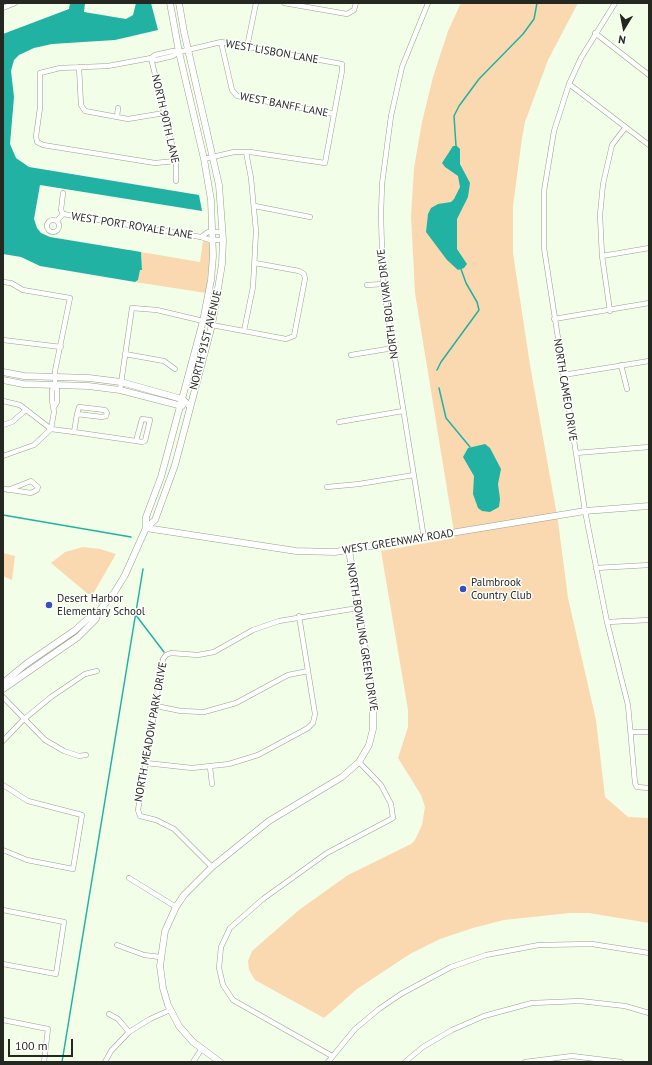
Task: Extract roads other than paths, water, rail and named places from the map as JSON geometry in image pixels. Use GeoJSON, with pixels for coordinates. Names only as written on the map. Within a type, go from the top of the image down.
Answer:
{"type":"FeatureCollection","features":[{"type":"Feature","properties":{"kind":"street"},"geometry":{"type":"LineString","coordinates":[[3,8],[15,3]]}},
{"type":"Feature","properties":{"kind":"street","name":"NORTH 91ST AVENUE"},"geometry":{"type":"LineString","coordinates":[[3,682],[26,664],[91,625],[96,619],[98,612],[119,585],[134,557],[146,528],[146,517],[161,477],[203,321],[211,280],[214,240],[210,192],[204,158],[179,52],[170,3]]}},
{"type":"Feature","properties":{"kind":"street","name":"NORTH 91ST AVENUE"},"geometry":{"type":"LineString","coordinates":[[146,528],[155,520],[168,486],[212,325],[221,275],[223,232],[220,193],[179,3]]}},
{"type":"Feature","properties":{"kind":"street"},"geometry":{"type":"LineString","coordinates":[[247,47],[256,3]]}},
{"type":"Feature","properties":{"kind":"street"},"geometry":{"type":"LineString","coordinates":[[284,3],[345,14],[352,13],[356,3]]}},
{"type":"Feature","properties":{"kind":"street","name":"NORTH BOLIVAR DRIVE"},"geometry":{"type":"LineString","coordinates":[[424,538],[383,284],[381,243],[382,184],[391,116],[402,67],[428,3]]}},
{"type":"Feature","properties":{"kind":"street","name":"NORTH CAMEO DRIVE"},"geometry":{"type":"LineString","coordinates":[[614,3],[595,33],[569,84],[554,132],[544,191],[544,248],[585,511],[607,622],[626,700],[631,732],[635,783],[637,787],[649,788]]}},
{"type":"Feature","properties":{"kind":"street"},"geometry":{"type":"LineString","coordinates":[[595,33],[649,75]]}},
{"type":"Feature","properties":{"kind":"street","name":"WEST LISBON LANE"},"geometry":{"type":"LineString","coordinates":[[176,161],[155,163],[42,145],[37,142],[36,136],[40,108],[40,73],[44,71],[79,67],[108,66],[151,58],[156,60],[172,56],[179,52],[221,42],[342,64],[334,114]]}},
{"type":"Feature","properties":{"kind":"street","name":"WEST BANFF LANE"},"geometry":{"type":"LineString","coordinates":[[221,42],[234,95],[334,114]]}},
{"type":"Feature","properties":{"kind":"street","name":"NORTH 90TH LANE"},"geometry":{"type":"LineString","coordinates":[[151,58],[176,161],[176,181]]}},
{"type":"Feature","properties":{"kind":"street"},"geometry":{"type":"LineString","coordinates":[[79,67],[81,104],[83,110],[128,119],[142,118],[164,113]]}},
{"type":"Feature","properties":{"kind":"street"},"geometry":{"type":"LineString","coordinates":[[569,84],[649,145]]}},
{"type":"Feature","properties":{"kind":"street"},"geometry":{"type":"LineString","coordinates":[[117,117],[118,108]]}},
{"type":"Feature","properties":{"kind":"street"},"geometry":{"type":"LineString","coordinates":[[204,158],[246,152],[325,163],[334,114]]}},
{"type":"Feature","properties":{"kind":"street"},"geometry":{"type":"LineString","coordinates":[[610,311],[602,256],[600,215],[606,162],[612,145],[625,128]]}},
{"type":"Feature","properties":{"kind":"street"},"geometry":{"type":"LineString","coordinates":[[244,331],[250,308],[255,263],[255,206],[246,152]]}},
{"type":"Feature","properties":{"kind":"street"},"geometry":{"type":"LineString","coordinates":[[57,221],[63,214],[61,210],[64,193]]}},
{"type":"Feature","properties":{"kind":"street"},"geometry":{"type":"LineString","coordinates":[[255,206],[310,217]]}},
{"type":"Feature","properties":{"kind":"street","name":"WEST PORT ROYALE LANE"},"geometry":{"type":"LineString","coordinates":[[63,214],[214,240],[223,240]]}},
{"type":"Feature","properties":{"kind":"street","name":"WEST PORT ROYALE LANE"},"geometry":{"type":"LineString","coordinates":[[201,237],[208,232],[223,232]]}},
{"type":"Feature","properties":{"kind":"street"},"geometry":{"type":"LineString","coordinates":[[602,256],[649,248]]}},
{"type":"Feature","properties":{"kind":"street"},"geometry":{"type":"LineString","coordinates":[[212,325],[286,339],[292,338],[295,333],[305,279],[304,274],[299,271],[255,263]]}},
{"type":"Feature","properties":{"kind":"street"},"geometry":{"type":"LineString","coordinates":[[3,282],[11,283],[23,290],[70,298],[54,378],[57,390],[57,402],[54,407],[51,428],[34,445],[3,456]]}},
{"type":"Feature","properties":{"kind":"street"},"geometry":{"type":"LineString","coordinates":[[367,285],[383,284]]}},
{"type":"Feature","properties":{"kind":"street"},"geometry":{"type":"LineString","coordinates":[[554,319],[610,311],[649,303]]}},
{"type":"Feature","properties":{"kind":"street"},"geometry":{"type":"LineString","coordinates":[[120,390],[132,308],[157,310],[203,321]]}},
{"type":"Feature","properties":{"kind":"street"},"geometry":{"type":"LineString","coordinates":[[3,340],[61,347]]}},
{"type":"Feature","properties":{"kind":"street"},"geometry":{"type":"LineString","coordinates":[[351,355],[393,348]]}},
{"type":"Feature","properties":{"kind":"street"},"geometry":{"type":"LineString","coordinates":[[125,354],[164,361],[175,369]]}},
{"type":"Feature","properties":{"kind":"street"},"geometry":{"type":"LineString","coordinates":[[563,375],[649,361]]}},
{"type":"Feature","properties":{"kind":"street"},"geometry":{"type":"LineString","coordinates":[[621,366],[627,389]]}},
{"type":"Feature","properties":{"kind":"street"},"geometry":{"type":"LineString","coordinates":[[3,372],[54,378],[89,378],[121,382],[182,399],[190,406]]}},
{"type":"Feature","properties":{"kind":"street"},"geometry":{"type":"LineString","coordinates":[[3,380],[55,386],[88,386],[120,390],[180,406],[190,406]]}},
{"type":"Feature","properties":{"kind":"street"},"geometry":{"type":"LineString","coordinates":[[3,401],[20,405],[51,428],[136,441],[145,441],[151,423],[150,420],[142,419],[136,441]]}},
{"type":"Feature","properties":{"kind":"street"},"geometry":{"type":"LineString","coordinates":[[74,432],[77,414],[79,407],[105,410],[107,413],[106,416],[102,417],[77,414]]}},
{"type":"Feature","properties":{"kind":"street"},"geometry":{"type":"LineString","coordinates":[[3,425],[12,422],[26,410]]}},
{"type":"Feature","properties":{"kind":"street"},"geometry":{"type":"LineString","coordinates":[[339,422],[403,411]]}},
{"type":"Feature","properties":{"kind":"street"},"geometry":{"type":"LineString","coordinates":[[576,453],[649,447]]}},
{"type":"Feature","properties":{"kind":"street"},"geometry":{"type":"LineString","coordinates":[[327,487],[359,484],[414,475]]}},
{"type":"Feature","properties":{"kind":"street"},"geometry":{"type":"LineString","coordinates":[[31,481],[38,487],[34,493],[6,489],[31,481]]}},
{"type":"Feature","properties":{"kind":"street","name":"WEST GREENWAY ROAD"},"geometry":{"type":"LineString","coordinates":[[146,528],[296,551],[349,550],[585,511],[649,506]]}},
{"type":"Feature","properties":{"kind":"street","name":"NORTH BOWLING GREEN DRIVE"},"geometry":{"type":"LineString","coordinates":[[220,1062],[201,1050],[184,1033],[170,1010],[162,988],[160,957],[165,931],[176,907],[184,895],[212,867],[269,821],[342,777],[359,762],[371,739],[375,716],[349,550]]}},
{"type":"Feature","properties":{"kind":"street"},"geometry":{"type":"LineString","coordinates":[[596,568],[649,565]]}},
{"type":"Feature","properties":{"kind":"street"},"geometry":{"type":"LineString","coordinates":[[146,763],[169,766],[210,767],[229,764],[258,755],[308,728],[313,723],[315,714],[299,616],[358,608]]}},
{"type":"Feature","properties":{"kind":"street","name":"NORTH MEADOW PARK DRIVE"},"geometry":{"type":"LineString","coordinates":[[212,867],[174,829],[156,820],[140,816],[138,810],[163,659],[166,655],[171,653],[190,655],[206,654],[219,650],[253,630],[299,616]]}},
{"type":"Feature","properties":{"kind":"street"},"geometry":{"type":"LineString","coordinates":[[607,622],[649,620]]}},
{"type":"Feature","properties":{"kind":"street","name":"NORTH 91ST AVENUE"},"geometry":{"type":"LineString","coordinates":[[3,689],[61,644]]}},
{"type":"Feature","properties":{"kind":"street"},"geometry":{"type":"LineString","coordinates":[[3,741],[38,707],[85,674],[97,671]]}},
{"type":"Feature","properties":{"kind":"street"},"geometry":{"type":"LineString","coordinates":[[156,706],[180,711],[204,712],[236,703],[288,675],[308,671]]}},
{"type":"Feature","properties":{"kind":"street"},"geometry":{"type":"LineString","coordinates":[[3,697],[23,720],[44,740],[55,747],[79,756],[86,755]]}},
{"type":"Feature","properties":{"kind":"street"},"geometry":{"type":"LineString","coordinates":[[631,732],[649,732]]}},
{"type":"Feature","properties":{"kind":"street"},"geometry":{"type":"LineString","coordinates":[[332,1056],[233,1000],[223,985],[219,968],[220,947],[230,928],[263,899],[327,853],[393,818],[391,804],[381,786],[359,762]]}},
{"type":"Feature","properties":{"kind":"street"},"geometry":{"type":"LineString","coordinates":[[210,767],[212,784]]}},
{"type":"Feature","properties":{"kind":"street"},"geometry":{"type":"LineString","coordinates":[[3,785],[28,801],[82,814],[73,869],[27,860],[3,850]]}},
{"type":"Feature","properties":{"kind":"street"},"geometry":{"type":"LineString","coordinates":[[130,878],[176,907]]}},
{"type":"Feature","properties":{"kind":"street"},"geometry":{"type":"LineString","coordinates":[[3,910],[64,922],[56,974],[3,964]]}},
{"type":"Feature","properties":{"kind":"street"},"geometry":{"type":"LineString","coordinates":[[328,1062],[355,1029],[401,994],[451,967],[486,955],[539,945],[567,944],[592,944],[649,953]]}},
{"type":"Feature","properties":{"kind":"street"},"geometry":{"type":"LineString","coordinates":[[117,945],[144,955],[160,957]]}},
{"type":"Feature","properties":{"kind":"street"},"geometry":{"type":"LineString","coordinates":[[405,1062],[423,1047],[452,1030],[484,1016],[532,1003],[580,1001],[625,1006],[649,1013]]}},
{"type":"Feature","properties":{"kind":"street"},"geometry":{"type":"LineString","coordinates":[[105,1062],[111,1051],[129,1032],[150,1018],[170,1010]]}},
{"type":"Feature","properties":{"kind":"street"},"geometry":{"type":"LineString","coordinates":[[110,1014],[118,1019],[129,1032]]}},
{"type":"Feature","properties":{"kind":"street"},"geometry":{"type":"LineString","coordinates":[[3,1020],[48,1030],[44,1062]]}},
{"type":"Feature","properties":{"kind":"street"},"geometry":{"type":"LineString","coordinates":[[193,1062],[201,1050]]}},
{"type":"Feature","properties":{"kind":"street"},"geometry":{"type":"LineString","coordinates":[[525,1062],[572,1056],[621,1062]]}},
{"type":"Feature","properties":{"kind":"water"},"geometry":{"type":"Polygon","coordinates":[[[70,3],[85,3],[84,12],[126,19],[133,15],[136,3],[151,3],[158,30],[115,40],[52,44],[34,48],[19,55],[14,60],[11,71],[14,97],[10,144],[16,158],[29,167],[199,195],[202,211],[40,185],[34,219],[37,228],[41,233],[50,237],[141,252],[142,270],[140,270],[138,280],[135,282],[40,266],[21,257],[3,254],[3,34],[69,9],[70,3]]]}},
{"type":"Feature","properties":{"kind":"water"},"geometry":{"type":"Polygon","coordinates":[[[453,146],[457,146],[460,149],[460,164],[470,183],[468,197],[457,219],[457,249],[467,264],[464,268],[458,270],[447,260],[426,232],[428,214],[431,208],[438,204],[451,202],[460,187],[458,176],[445,167],[442,163],[453,146]]]}},
{"type":"Feature","properties":{"kind":"water"},"geometry":{"type":"Polygon","coordinates":[[[485,444],[490,448],[501,469],[498,484],[500,499],[499,507],[490,512],[482,511],[478,508],[473,494],[474,476],[463,457],[468,448],[485,444]]]}},
{"type":"Feature","properties":{"kind":"waterway"},"geometry":{"type":"LineString","coordinates":[[456,146],[454,116],[459,106],[479,79],[523,34],[534,19],[537,3]]}},
{"type":"Feature","properties":{"kind":"waterway"},"geometry":{"type":"LineString","coordinates":[[437,370],[441,362],[479,310],[477,302],[466,283],[461,269]]}},
{"type":"Feature","properties":{"kind":"waterway"},"geometry":{"type":"LineString","coordinates":[[439,388],[446,418],[470,447]]}},
{"type":"Feature","properties":{"kind":"waterway"},"geometry":{"type":"LineString","coordinates":[[3,515],[131,537]]}},
{"type":"Feature","properties":{"kind":"waterway"},"geometry":{"type":"LineString","coordinates":[[62,1062],[143,569]]}},
{"type":"Feature","properties":{"kind":"waterway"},"geometry":{"type":"LineString","coordinates":[[135,614],[164,652]]}},
{"type":"Feature","properties":{"kind":"place","name":"Palmbrook Country Club"},"geometry":{"type":"Point","coordinates":[463,589]}},
{"type":"Feature","properties":{"kind":"place","name":"Desert Harbor Elementary School"},"geometry":{"type":"Point","coordinates":[49,605]}}]}
